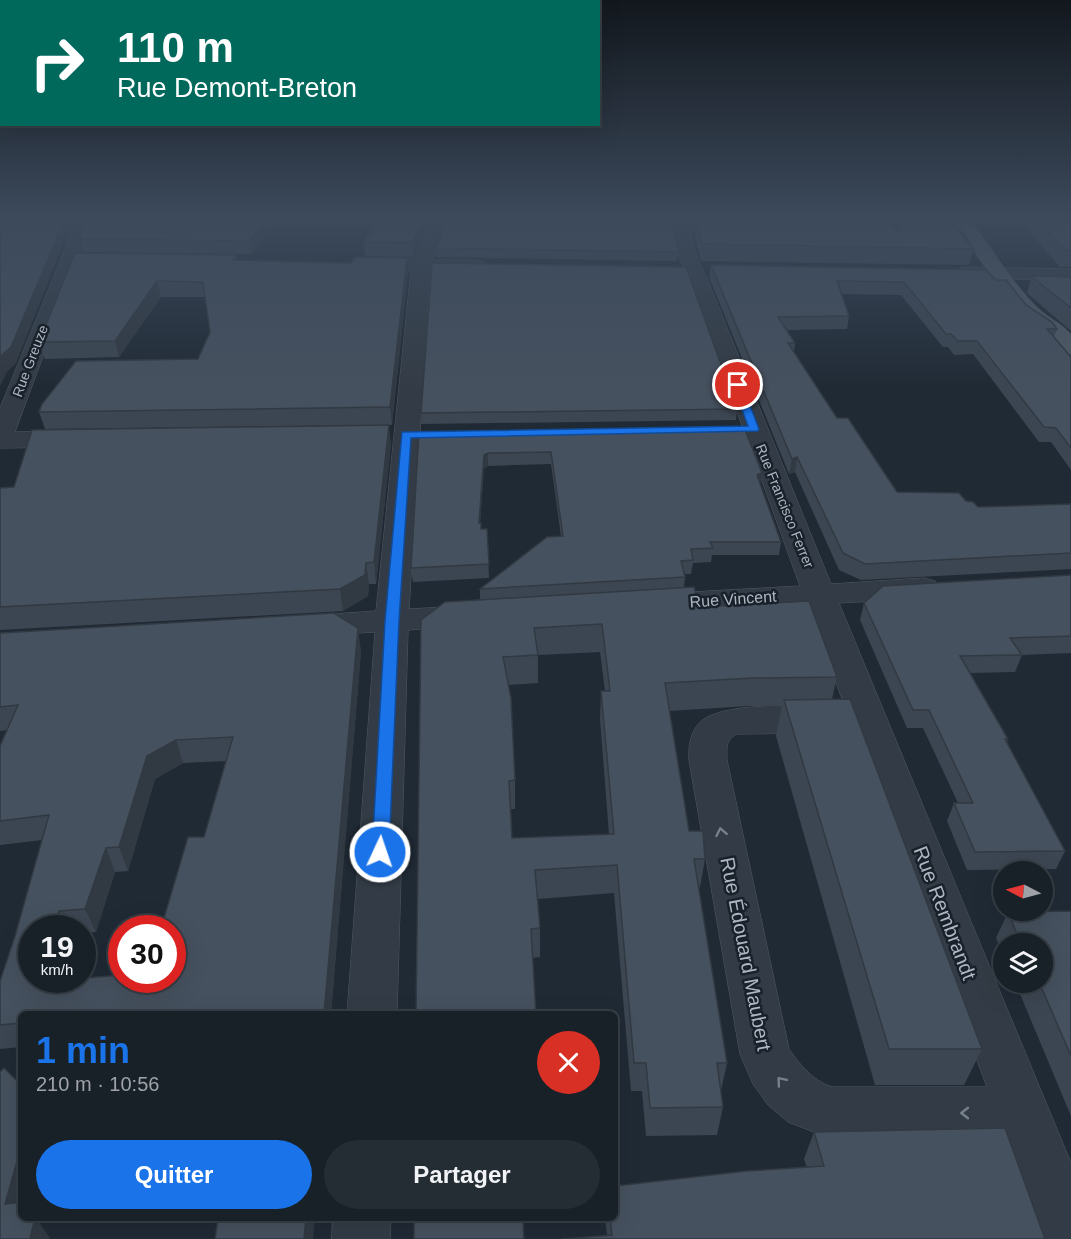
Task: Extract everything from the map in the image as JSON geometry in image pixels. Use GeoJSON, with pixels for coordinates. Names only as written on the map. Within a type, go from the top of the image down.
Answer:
{"type":"FeatureCollection","features":[{"type":"Feature","properties":{"kind":"main road"},"geometry":{"type":"LineString","coordinates":[[1015,274],[1031,312],[1056,330],[1071,348]]}},
{"type":"Feature","properties":{"kind":"main road"},"geometry":{"type":"LineString","coordinates":[[1019,274],[1045,296],[1071,325]]}},
{"type":"Feature","properties":{"kind":"street","name":"Rue Greuze"},"geometry":{"type":"LineString","coordinates":[[0,440],[64,274]]}},
{"type":"Feature","properties":{"kind":"street"},"geometry":{"type":"LineString","coordinates":[[372,1011],[392,621],[420,274]]}},
{"type":"Feature","properties":{"kind":"street","name":"Rue Francisco Ferrer"},"geometry":{"type":"LineString","coordinates":[[694,274],[742,429],[820,594]]}},
{"type":"Feature","properties":{"kind":"street"},"geometry":{"type":"LineString","coordinates":[[0,440],[99,439]]}},
{"type":"Feature","properties":{"kind":"street","name":"Rue Vincent"},"geometry":{"type":"LineString","coordinates":[[630,606],[951,586]]}},
{"type":"Feature","properties":{"kind":"street","name":"Rue Rembrandt"},"geometry":{"type":"LineString","coordinates":[[820,594],[1071,1233]]}},
{"type":"Feature","properties":{"kind":"street"},"geometry":{"type":"LineString","coordinates":[[273,628],[499,614]]}},
{"type":"Feature","properties":{"kind":"street","name":"Rue Édouard Maubert"},"geometry":{"type":"LineString","coordinates":[[870,720],[734,721],[717,728],[708,742],[708,760],[764,1054],[780,1082],[803,1102],[825,1111],[850,1114],[1023,1113]]}},
{"type":"Feature","properties":{"kind":"street"},"geometry":{"type":"LineString","coordinates":[[361,1239],[362,1221]]}},
{"type":"Feature","properties":{"kind":"building"},"geometry":{"type":"Polygon","coordinates":[[[0,274],[42,274],[11,347],[0,359],[0,274]]]}},
{"type":"Feature","properties":{"kind":"building"},"geometry":{"type":"Polygon","coordinates":[[[67,274],[405,274],[390,407],[39,412],[42,404],[76,361],[198,359],[210,332],[203,282],[157,281],[115,341],[39,342],[67,274]]]}},
{"type":"Feature","properties":{"kind":"building"},"geometry":{"type":"Polygon","coordinates":[[[431,274],[688,274],[737,409],[421,413],[431,274]]]}},
{"type":"Feature","properties":{"kind":"building"},"geometry":{"type":"Polygon","coordinates":[[[715,274],[990,274],[996,280],[1006,280],[1026,305],[1052,322],[1057,329],[1047,329],[1071,357],[1071,448],[1056,428],[1044,427],[977,341],[958,341],[951,334],[946,334],[904,282],[837,281],[849,316],[778,317],[795,343],[788,343],[837,418],[848,418],[897,492],[959,493],[966,501],[973,502],[978,507],[1071,504],[1071,553],[865,564],[843,553],[797,457],[792,459],[715,274]]]}},
{"type":"Feature","properties":{"kind":"building"},"geometry":{"type":"Polygon","coordinates":[[[1032,276],[1071,277],[1071,308],[1035,279],[1032,276]]]}},
{"type":"Feature","properties":{"kind":"building"},"geometry":{"type":"Polygon","coordinates":[[[389,425],[374,562],[366,563],[365,575],[340,589],[0,607],[0,488],[14,487],[32,430],[389,425]]]}},
{"type":"Feature","properties":{"kind":"building"},"geometry":{"type":"Polygon","coordinates":[[[744,427],[762,473],[757,475],[781,542],[710,542],[713,548],[691,549],[693,560],[681,561],[685,577],[480,589],[547,537],[563,536],[551,452],[488,453],[484,455],[479,523],[481,523],[481,529],[487,529],[489,564],[411,568],[419,432],[744,427]]]}},
{"type":"Feature","properties":{"kind":"building"},"geometry":{"type":"Polygon","coordinates":[[[1071,575],[1071,636],[1010,638],[1022,655],[960,656],[1008,739],[1005,739],[1065,851],[975,852],[954,803],[973,803],[929,710],[913,710],[864,603],[883,586],[1071,575]]]}},
{"type":"Feature","properties":{"kind":"building"},"geometry":{"type":"Polygon","coordinates":[[[694,587],[700,607],[809,601],[837,677],[753,678],[665,683],[689,831],[703,831],[705,859],[694,859],[727,1063],[717,1063],[723,1107],[650,1108],[646,1063],[634,1063],[617,865],[535,870],[540,928],[531,929],[536,1011],[416,1011],[421,620],[445,602],[694,587]],[[602,624],[534,628],[538,655],[503,657],[511,698],[515,780],[509,781],[512,838],[614,834],[601,691],[610,691],[602,624]]]}},
{"type":"Feature","properties":{"kind":"building"},"geometry":{"type":"Polygon","coordinates":[[[334,613],[358,628],[324,1011],[18,1011],[18,1023],[0,1025],[0,981],[18,925],[18,993],[96,993],[96,977],[108,976],[108,993],[186,993],[186,915],[165,915],[188,837],[204,837],[233,737],[176,740],[147,756],[119,847],[106,848],[85,909],[59,911],[58,915],[21,915],[49,815],[0,821],[0,746],[18,705],[0,707],[0,633],[334,613]]]}},
{"type":"Feature","properties":{"kind":"building"},"geometry":{"type":"Polygon","coordinates":[[[850,699],[982,1049],[889,1049],[784,700],[850,699]]]}},
{"type":"Feature","properties":{"kind":"building"},"geometry":{"type":"Polygon","coordinates":[[[1053,911],[1071,911],[1071,1056],[1044,993],[1053,993],[1053,933],[1017,933],[1012,921],[1053,921],[1053,911]]]}},
{"type":"Feature","properties":{"kind":"building"},"geometry":{"type":"Polygon","coordinates":[[[4,1068],[18,1082],[18,1158],[5,1204],[18,1202],[18,1221],[34,1221],[30,1239],[0,1239],[0,1072],[4,1068]]]}},
{"type":"Feature","properties":{"kind":"building"},"geometry":{"type":"Polygon","coordinates":[[[1005,1128],[1045,1239],[562,1239],[612,1235],[610,1221],[618,1221],[618,1186],[747,1171],[824,1166],[814,1132],[1005,1128]]]}},
{"type":"Feature","properties":{"kind":"building"},"geometry":{"type":"Polygon","coordinates":[[[218,1221],[306,1221],[304,1239],[215,1239],[218,1221]]]}},
{"type":"Feature","properties":{"kind":"building"},"geometry":{"type":"Polygon","coordinates":[[[414,1221],[523,1221],[524,1239],[414,1239],[414,1221]]]}},
{"type":"Feature","properties":{"kind":"route"},"geometry":{"type":"LineString","coordinates":[[380,852],[392,621],[406,435],[754,429],[738,385]]}}]}
